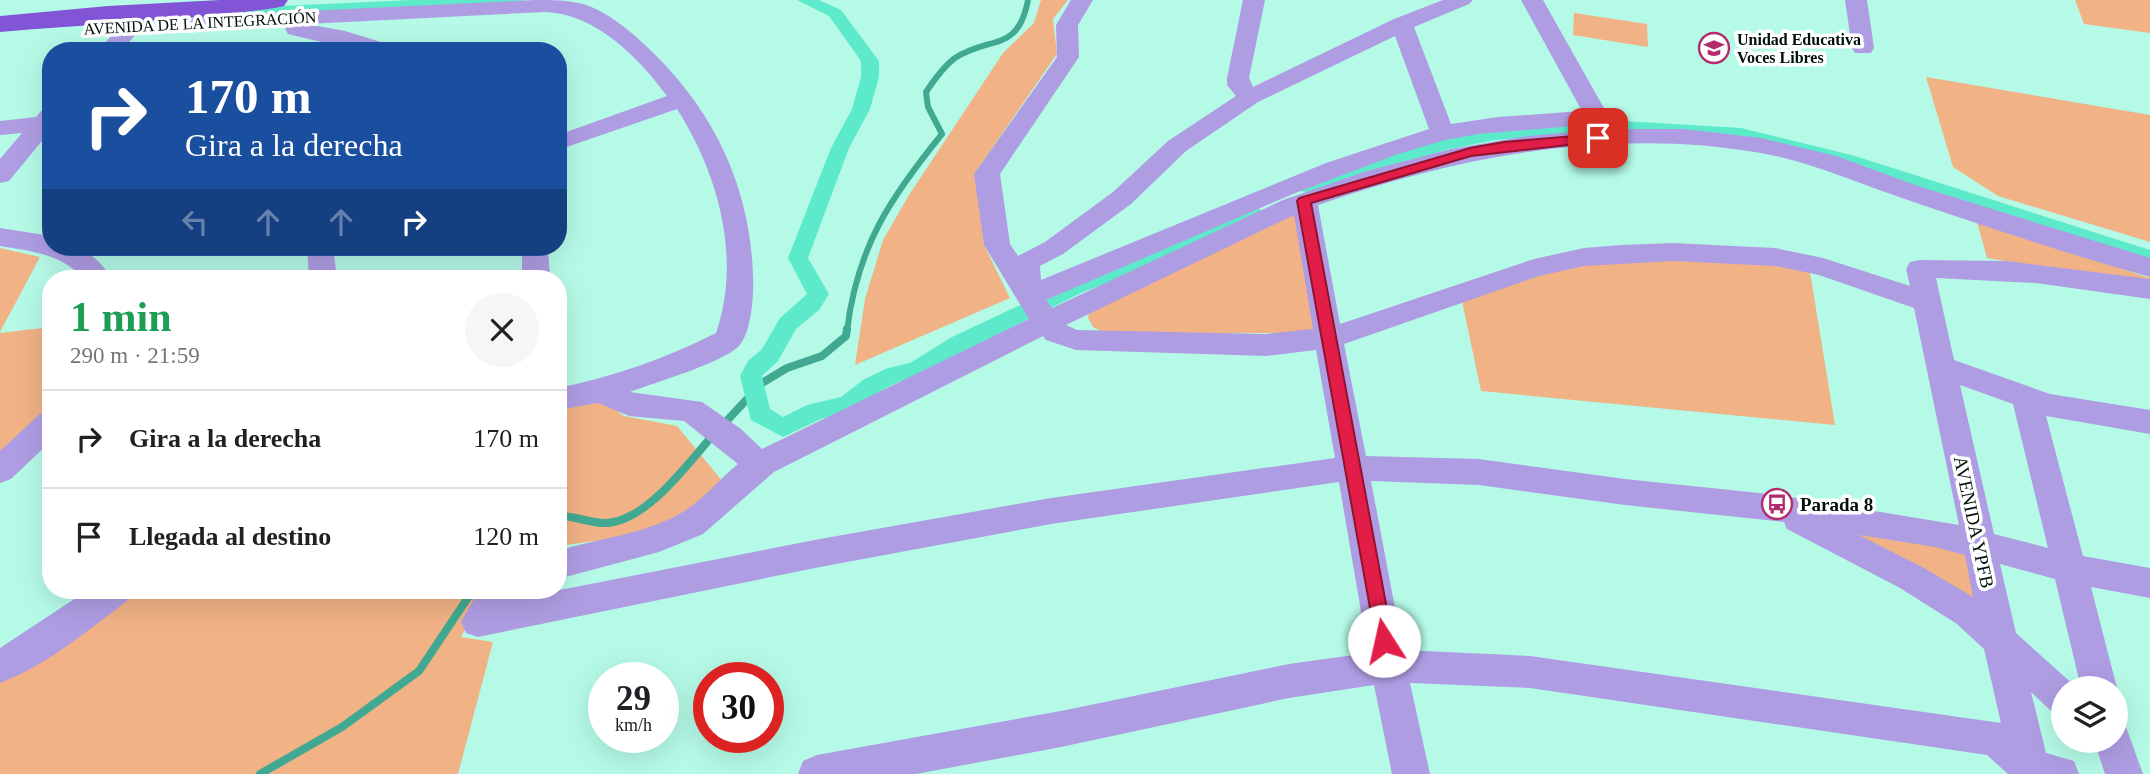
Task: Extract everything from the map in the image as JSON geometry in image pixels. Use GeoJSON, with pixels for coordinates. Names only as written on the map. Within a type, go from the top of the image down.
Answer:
{"type":"FeatureCollection","features":[{"type":"Feature","properties":{"kind":"main road","name":"AVENIDA DE LA INTEGRACIÓN"},"geometry":{"type":"LineString","coordinates":[[0,37],[134,24],[202,10],[275,0]]}},
{"type":"Feature","properties":{"kind":"main road","name":"AVENIDA DE LA INTEGRACIÓN"},"geometry":{"type":"LineString","coordinates":[[0,24],[108,14],[202,10]]}},
{"type":"Feature","properties":{"kind":"street"},"geometry":{"type":"LineString","coordinates":[[1082,0],[1068,25],[1068,57],[987,173],[997,244],[1056,333],[1076,340],[1266,345],[1330,338],[1534,268],[1584,257],[1621,254],[1687,253],[1774,257],[1822,267],[1925,301]]}},
{"type":"Feature","properties":{"kind":"street"},"geometry":{"type":"LineString","coordinates":[[1250,97],[1239,85],[1238,78],[1254,0]]}},
{"type":"Feature","properties":{"kind":"street"},"geometry":{"type":"LineString","coordinates":[[1038,309],[1025,268],[1029,260],[1054,248],[1122,198],[1177,146],[1250,97],[1414,14],[1462,0]]}},
{"type":"Feature","properties":{"kind":"street"},"geometry":{"type":"LineString","coordinates":[[567,563],[646,543],[694,523],[759,465],[1038,309],[1196,228],[1309,176],[1443,133],[1528,122],[1597,117],[1532,0]]}},
{"type":"Feature","properties":{"kind":"street"},"geometry":{"type":"LineString","coordinates":[[1856,0],[1863,48]]}},
{"type":"Feature","properties":{"kind":"street","name":"AVENIDA DE LA INTEGRACIÓN"},"geometry":{"type":"LineString","coordinates":[[202,10],[568,7],[585,12],[635,46],[654,65],[680,99]]}},
{"type":"Feature","properties":{"kind":"street"},"geometry":{"type":"LineString","coordinates":[[202,10],[357,42]]}},
{"type":"Feature","properties":{"kind":"street"},"geometry":{"type":"LineString","coordinates":[[1414,14],[1443,133]]}},
{"type":"Feature","properties":{"kind":"street"},"geometry":{"type":"LineString","coordinates":[[117,42],[134,24]]}},
{"type":"Feature","properties":{"kind":"street"},"geometry":{"type":"LineString","coordinates":[[567,139],[680,99],[705,135],[726,184],[738,252],[738,311],[729,340],[698,355],[600,391],[567,397]]}},
{"type":"Feature","properties":{"kind":"street"},"geometry":{"type":"LineString","coordinates":[[0,128],[42,121]]}},
{"type":"Feature","properties":{"kind":"street"},"geometry":{"type":"LineString","coordinates":[[0,175],[42,127]]}},
{"type":"Feature","properties":{"kind":"street"},"geometry":{"type":"LineString","coordinates":[[1038,309],[1304,201],[1428,162],[1493,148],[1629,136],[1679,136],[1746,142],[1787,150],[1909,192],[2150,268]]}},
{"type":"Feature","properties":{"kind":"street"},"geometry":{"type":"LineString","coordinates":[[1304,201],[1388,666],[1411,774]]}},
{"type":"Feature","properties":{"kind":"street"},"geometry":{"type":"LineString","coordinates":[[0,237],[42,244]]}},
{"type":"Feature","properties":{"kind":"street"},"geometry":{"type":"LineString","coordinates":[[75,256],[92,270]]}},
{"type":"Feature","properties":{"kind":"street","name":"AVENIDA YPFB"},"geometry":{"type":"LineString","coordinates":[[2041,772],[2000,640],[1920,270],[1974,267],[2044,273],[2150,289]]}},
{"type":"Feature","properties":{"kind":"street"},"geometry":{"type":"LineString","coordinates":[[1941,367],[2048,405],[2150,422]]}},
{"type":"Feature","properties":{"kind":"street"},"geometry":{"type":"LineString","coordinates":[[600,391],[629,404],[691,410],[730,438],[759,465]]}},
{"type":"Feature","properties":{"kind":"street"},"geometry":{"type":"LineString","coordinates":[[2026,395],[2096,676]]}},
{"type":"Feature","properties":{"kind":"street"},"geometry":{"type":"LineString","coordinates":[[0,470],[42,430]]}},
{"type":"Feature","properties":{"kind":"street"},"geometry":{"type":"LineString","coordinates":[[493,599],[478,622],[820,553],[1051,512],[1352,467],[1479,472],[1625,492],[1778,508],[1935,533],[2068,568],[2150,583]]}},
{"type":"Feature","properties":{"kind":"street"},"geometry":{"type":"LineString","coordinates":[[1778,508],[1912,578],[1969,612],[2051,687]]}},
{"type":"Feature","properties":{"kind":"street"},"geometry":{"type":"LineString","coordinates":[[0,667],[54,634],[103,599]]}},
{"type":"Feature","properties":{"kind":"street"},"geometry":{"type":"LineString","coordinates":[[817,774],[1062,729],[1289,681],[1388,666],[1530,672],[1953,732],[1996,739],[2041,772]]}},
{"type":"Feature","properties":{"kind":"shaded area"},"geometry":{"type":"Polygon","coordinates":[[[1041,0],[1068,0],[1053,19],[1057,54],[975,173],[984,245],[1010,298],[855,365],[865,299],[883,240],[909,195],[1003,53],[1034,23],[1041,0]]]}},
{"type":"Feature","properties":{"kind":"shaded area"},"geometry":{"type":"Polygon","coordinates":[[[2075,0],[2150,0],[2150,33],[2084,24],[2075,0]]]}},
{"type":"Feature","properties":{"kind":"shaded area"},"geometry":{"type":"Polygon","coordinates":[[[1574,13],[1647,24],[1648,47],[1573,35],[1574,13]]]}},
{"type":"Feature","properties":{"kind":"shaded area"},"geometry":{"type":"Polygon","coordinates":[[[1926,77],[2150,115],[2150,242],[1998,196],[1953,167],[1926,77]]]}},
{"type":"Feature","properties":{"kind":"shaded area"},"geometry":{"type":"Polygon","coordinates":[[[1288,214],[1299,215],[1315,333],[1105,333],[1093,327],[1088,318],[1090,311],[1288,214]]]}},
{"type":"Feature","properties":{"kind":"shaded area"},"geometry":{"type":"Polygon","coordinates":[[[1977,222],[2150,278],[2150,286],[1987,258],[1977,222]]]}},
{"type":"Feature","properties":{"kind":"shaded area"},"geometry":{"type":"Polygon","coordinates":[[[0,248],[40,257],[0,332],[0,248]]]}},
{"type":"Feature","properties":{"kind":"shaded area"},"geometry":{"type":"Polygon","coordinates":[[[1676,256],[1772,263],[1810,272],[1835,425],[1481,391],[1462,301],[1548,273],[1597,262],[1676,256]]]}},
{"type":"Feature","properties":{"kind":"shaded area"},"geometry":{"type":"Polygon","coordinates":[[[42,328],[42,418],[33,429],[0,456],[0,333],[42,328]]]}},
{"type":"Feature","properties":{"kind":"shaded area"},"geometry":{"type":"Polygon","coordinates":[[[600,398],[624,416],[677,426],[723,482],[681,517],[632,536],[567,545],[567,406],[600,398]]]}},
{"type":"Feature","properties":{"kind":"shaded area"},"geometry":{"type":"Polygon","coordinates":[[[1854,534],[1972,550],[1986,608],[1854,534]]]}},
{"type":"Feature","properties":{"kind":"shaded area"},"geometry":{"type":"Polygon","coordinates":[[[118,599],[487,599],[473,614],[461,637],[493,642],[458,774],[0,774],[0,677],[69,637],[118,599]]]}},
{"type":"Feature","properties":{"kind":"waterway"},"geometry":{"type":"LineString","coordinates":[[197,15],[516,0]]}},
{"type":"Feature","properties":{"kind":"waterway"},"geometry":{"type":"LineString","coordinates":[[805,0],[835,13],[870,61],[870,77],[861,109],[840,148],[798,258],[818,294],[811,305],[788,324],[770,355],[756,367],[751,376],[759,414],[783,428],[815,411],[848,404],[871,386],[893,375],[916,370],[960,343],[1074,288],[1182,246],[1251,211]]}},
{"type":"Feature","properties":{"kind":"waterway"},"geometry":{"type":"LineString","coordinates":[[847,331],[859,274],[879,225],[907,180],[942,134],[928,107],[926,92],[955,58],[1010,36],[1023,17],[1028,0]]}},
{"type":"Feature","properties":{"kind":"waterway"},"geometry":{"type":"LineString","coordinates":[[1308,187],[1442,145],[1495,134],[1606,126],[1741,134],[1848,160],[2150,257]]}},
{"type":"Feature","properties":{"kind":"waterway"},"geometry":{"type":"LineString","coordinates":[[722,426],[762,383],[787,368],[822,356],[846,336],[847,329]]}},
{"type":"Feature","properties":{"kind":"waterway"},"geometry":{"type":"LineString","coordinates":[[567,517],[607,523],[622,520],[637,512],[680,474],[714,434]]}},
{"type":"Feature","properties":{"kind":"waterway"},"geometry":{"type":"LineString","coordinates":[[260,774],[342,727],[419,671],[467,599]]}},
{"type":"Feature","properties":{"kind":"place","name":"Unidad Educativa Voces Libres"},"geometry":{"type":"Point","coordinates":[1714,48]}},
{"type":"Feature","properties":{"kind":"place","name":"Parada 8"},"geometry":{"type":"Point","coordinates":[1777,504]}},
{"type":"Feature","properties":{"kind":"route"},"geometry":{"type":"LineString","coordinates":[[1384,641],[1304,201],[1428,162],[1470,152],[1504,146],[1598,138]]}}]}
